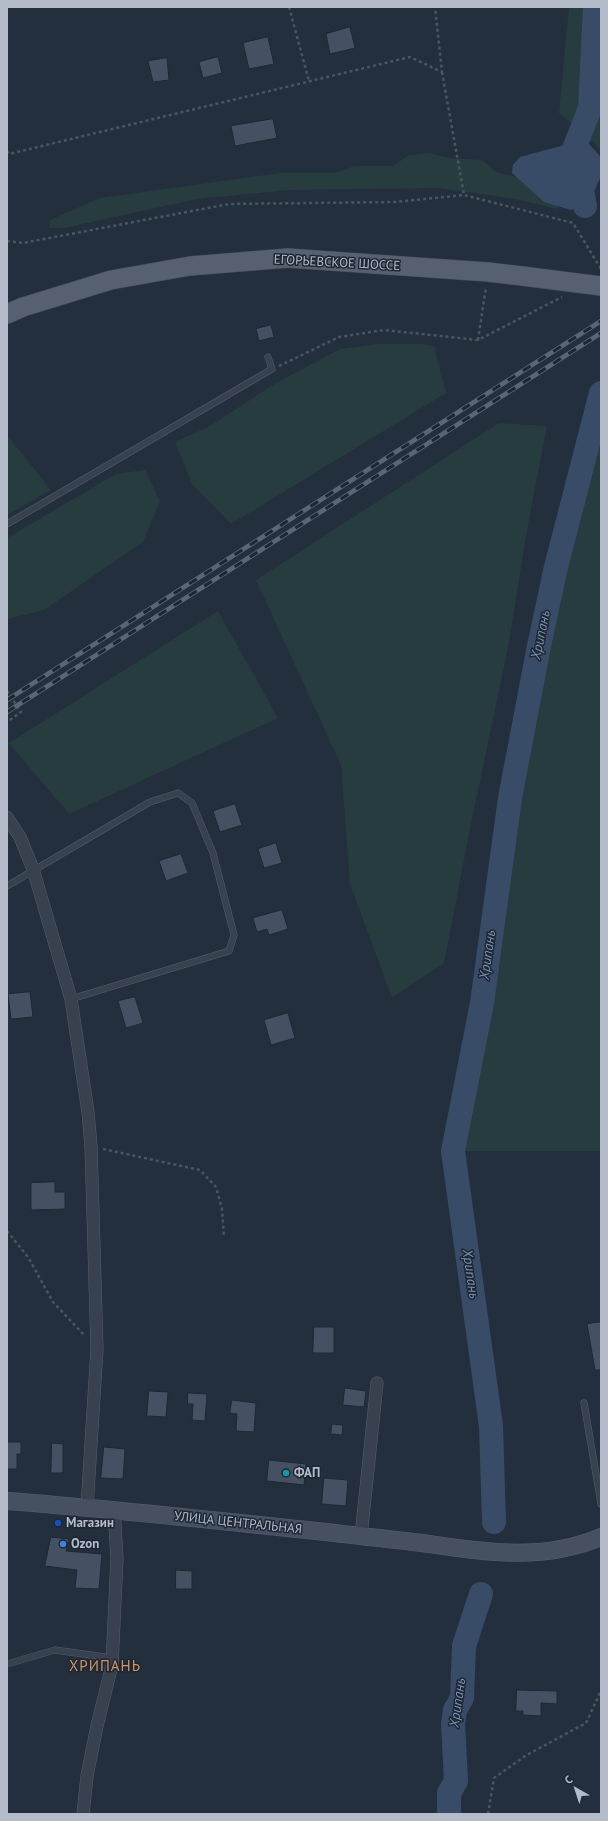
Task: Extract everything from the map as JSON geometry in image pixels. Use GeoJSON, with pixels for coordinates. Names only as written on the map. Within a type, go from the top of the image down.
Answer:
{"type":"FeatureCollection","features":[{"type":"Feature","properties":{"kind":"main road","name":"ЕГОРЬЕВСКОЕ ШОССЕ"},"geometry":{"type":"LineString","coordinates":[[7,314],[23,307],[111,280],[190,266],[288,258],[488,272],[601,286]]}},
{"type":"Feature","properties":{"kind":"main road","name":"УЛИЦА ЦЕНТРАЛЬНАЯ"},"geometry":{"type":"LineString","coordinates":[[7,1501],[87,1507],[361,1536],[487,1552],[542,1553],[583,1545],[601,1537]]}},
{"type":"Feature","properties":{"kind":"street"},"geometry":{"type":"LineString","coordinates":[[7,817],[20,837],[33,869],[71,999],[88,1112],[91,1146],[97,1349],[87,1507]]}},
{"type":"Feature","properties":{"kind":"street"},"geometry":{"type":"LineString","coordinates":[[361,1536],[377,1383]]}},
{"type":"Feature","properties":{"kind":"street"},"geometry":{"type":"LineString","coordinates":[[83,1814],[89,1769],[112,1658],[117,1558],[114,1510]]}},
{"type":"Feature","properties":{"kind":"lane"},"geometry":{"type":"LineString","coordinates":[[7,524],[272,369],[268,356]]}},
{"type":"Feature","properties":{"kind":"lane"},"geometry":{"type":"LineString","coordinates":[[7,886],[33,869],[150,802],[178,793],[192,803],[213,853],[234,935],[230,951],[71,999]]}},
{"type":"Feature","properties":{"kind":"lane"},"geometry":{"type":"LineString","coordinates":[[584,1403],[601,1504]]}},
{"type":"Feature","properties":{"kind":"lane"},"geometry":{"type":"LineString","coordinates":[[7,1664],[55,1650],[112,1658]]}},
{"type":"Feature","properties":{"kind":"path"},"geometry":{"type":"LineString","coordinates":[[289,7],[309,81]]}},
{"type":"Feature","properties":{"kind":"path"},"geometry":{"type":"LineString","coordinates":[[434,7],[442,72],[464,195]]}},
{"type":"Feature","properties":{"kind":"path"},"geometry":{"type":"LineString","coordinates":[[8,154],[410,57],[442,72]]}},
{"type":"Feature","properties":{"kind":"path"},"geometry":{"type":"LineString","coordinates":[[7,241],[23,243],[229,204],[395,202],[464,195],[573,223],[601,269]]}},
{"type":"Feature","properties":{"kind":"path"},"geometry":{"type":"LineString","coordinates":[[478,340],[488,272]]}},
{"type":"Feature","properties":{"kind":"path"},"geometry":{"type":"LineString","coordinates":[[272,369],[339,337],[384,330],[478,340],[567,295]]}},
{"type":"Feature","properties":{"kind":"path"},"geometry":{"type":"LineString","coordinates":[[7,691],[20,712],[7,722]]}},
{"type":"Feature","properties":{"kind":"path"},"geometry":{"type":"LineString","coordinates":[[91,1146],[200,1170],[216,1187],[222,1209],[224,1237]]}},
{"type":"Feature","properties":{"kind":"path"},"geometry":{"type":"LineString","coordinates":[[7,1231],[28,1257],[53,1302],[97,1349]]}},
{"type":"Feature","properties":{"kind":"path"},"geometry":{"type":"LineString","coordinates":[[488,1814],[494,1778],[525,1756],[586,1723],[601,1691]]}},
{"type":"Feature","properties":{"kind":"green space"},"geometry":{"type":"Polygon","coordinates":[[[569,7],[601,7],[601,150],[559,113],[569,7]]]}},
{"type":"Feature","properties":{"kind":"green space"},"geometry":{"type":"Polygon","coordinates":[[[430,153],[449,158],[482,160],[496,172],[539,183],[560,200],[557,209],[516,199],[438,188],[290,190],[197,199],[64,228],[49,228],[50,220],[100,198],[280,173],[336,173],[354,166],[393,166],[409,155],[430,153]]]}},
{"type":"Feature","properties":{"kind":"green space"},"geometry":{"type":"Polygon","coordinates":[[[379,344],[421,344],[434,346],[446,393],[231,524],[192,484],[175,442],[210,426],[276,383],[340,349],[379,344]]]}},
{"type":"Feature","properties":{"kind":"green space"},"geometry":{"type":"Polygon","coordinates":[[[601,393],[601,1151],[453,1151],[482,1003],[510,798],[539,646],[556,567],[601,393]]]}},
{"type":"Feature","properties":{"kind":"green space"},"geometry":{"type":"Polygon","coordinates":[[[499,423],[547,426],[527,530],[508,648],[472,819],[444,963],[392,998],[350,884],[341,765],[256,580],[499,423]]]}},
{"type":"Feature","properties":{"kind":"green space"},"geometry":{"type":"Polygon","coordinates":[[[7,435],[51,490],[7,515],[7,435]]]}},
{"type":"Feature","properties":{"kind":"green space"},"geometry":{"type":"Polygon","coordinates":[[[145,470],[160,501],[143,542],[44,610],[7,619],[7,538],[116,474],[145,470]]]}},
{"type":"Feature","properties":{"kind":"green space"},"geometry":{"type":"Polygon","coordinates":[[[218,611],[278,718],[69,814],[9,743],[218,611]]]}},
{"type":"Feature","properties":{"kind":"water"},"geometry":{"type":"Polygon","coordinates":[[[588,143],[601,157],[601,176],[589,203],[571,210],[544,202],[512,173],[513,165],[520,157],[568,144],[588,143]]]}},
{"type":"Feature","properties":{"kind":"building"},"geometry":{"type":"Polygon","coordinates":[[[350,27],[355,48],[330,54],[326,34],[350,27]]]}},
{"type":"Feature","properties":{"kind":"building"},"geometry":{"type":"Polygon","coordinates":[[[268,37],[274,64],[249,69],[243,43],[268,37]]]}},
{"type":"Feature","properties":{"kind":"building"},"geometry":{"type":"Polygon","coordinates":[[[218,57],[222,73],[203,78],[199,62],[218,57]]]}},
{"type":"Feature","properties":{"kind":"building"},"geometry":{"type":"Polygon","coordinates":[[[167,58],[169,80],[153,82],[148,61],[167,58]]]}},
{"type":"Feature","properties":{"kind":"building"},"geometry":{"type":"Polygon","coordinates":[[[273,119],[277,138],[235,146],[231,126],[273,119]]]}},
{"type":"Feature","properties":{"kind":"building"},"geometry":{"type":"Polygon","coordinates":[[[271,325],[274,337],[259,341],[256,329],[271,325]]]}},
{"type":"Feature","properties":{"kind":"building"},"geometry":{"type":"Polygon","coordinates":[[[235,804],[242,825],[220,832],[213,811],[235,804]]]}},
{"type":"Feature","properties":{"kind":"building"},"geometry":{"type":"Polygon","coordinates":[[[276,843],[282,863],[264,868],[258,849],[276,843]]]}},
{"type":"Feature","properties":{"kind":"building"},"geometry":{"type":"Polygon","coordinates":[[[181,854],[188,873],[166,881],[159,861],[181,854]]]}},
{"type":"Feature","properties":{"kind":"building"},"geometry":{"type":"Polygon","coordinates":[[[282,910],[288,929],[269,935],[267,929],[257,932],[253,918],[282,910]]]}},
{"type":"Feature","properties":{"kind":"building"},"geometry":{"type":"Polygon","coordinates":[[[30,992],[33,1017],[11,1019],[8,994],[30,992]]]}},
{"type":"Feature","properties":{"kind":"building"},"geometry":{"type":"Polygon","coordinates":[[[135,997],[143,1023],[126,1028],[118,1001],[135,997]]]}},
{"type":"Feature","properties":{"kind":"building"},"geometry":{"type":"Polygon","coordinates":[[[288,1013],[295,1038],[271,1045],[264,1020],[288,1013]]]}},
{"type":"Feature","properties":{"kind":"building"},"geometry":{"type":"Polygon","coordinates":[[[55,1182],[55,1192],[65,1192],[65,1209],[31,1210],[31,1183],[55,1182]]]}},
{"type":"Feature","properties":{"kind":"building"},"geometry":{"type":"Polygon","coordinates":[[[601,1322],[601,1370],[595,1370],[587,1324],[601,1322]]]}},
{"type":"Feature","properties":{"kind":"building"},"geometry":{"type":"Polygon","coordinates":[[[314,1327],[334,1327],[334,1353],[313,1353],[314,1327]]]}},
{"type":"Feature","properties":{"kind":"building"},"geometry":{"type":"Polygon","coordinates":[[[345,1388],[366,1391],[364,1407],[343,1405],[345,1388]]]}},
{"type":"Feature","properties":{"kind":"building"},"geometry":{"type":"Polygon","coordinates":[[[149,1391],[168,1392],[166,1417],[147,1416],[149,1391]]]}},
{"type":"Feature","properties":{"kind":"building"},"geometry":{"type":"Polygon","coordinates":[[[188,1393],[207,1394],[205,1421],[192,1420],[193,1404],[188,1404],[188,1393]]]}},
{"type":"Feature","properties":{"kind":"building"},"geometry":{"type":"Polygon","coordinates":[[[232,1400],[256,1403],[254,1432],[236,1431],[237,1414],[230,1413],[232,1400]]]}},
{"type":"Feature","properties":{"kind":"building"},"geometry":{"type":"Polygon","coordinates":[[[332,1424],[343,1425],[342,1435],[331,1434],[332,1424]]]}},
{"type":"Feature","properties":{"kind":"building"},"geometry":{"type":"Polygon","coordinates":[[[7,1442],[21,1442],[21,1454],[17,1454],[17,1469],[7,1469],[7,1442]]]}},
{"type":"Feature","properties":{"kind":"building"},"geometry":{"type":"Polygon","coordinates":[[[52,1443],[63,1444],[63,1473],[51,1473],[52,1443]]]}},
{"type":"Feature","properties":{"kind":"building"},"geometry":{"type":"Polygon","coordinates":[[[104,1447],[125,1449],[123,1479],[101,1478],[104,1447]]]}},
{"type":"Feature","properties":{"kind":"building","name":"ФАП"},"geometry":{"type":"Polygon","coordinates":[[[269,1460],[306,1464],[304,1485],[267,1481],[269,1460]]]}},
{"type":"Feature","properties":{"kind":"building"},"geometry":{"type":"Polygon","coordinates":[[[324,1478],[348,1480],[346,1506],[322,1504],[324,1478]]]}},
{"type":"Feature","properties":{"kind":"building"},"geometry":{"type":"Polygon","coordinates":[[[51,1537],[69,1539],[66,1551],[102,1554],[99,1589],[75,1588],[77,1570],[45,1566],[51,1537]]]}},
{"type":"Feature","properties":{"kind":"building"},"geometry":{"type":"Polygon","coordinates":[[[176,1570],[192,1571],[192,1589],[176,1589],[176,1570]]]}},
{"type":"Feature","properties":{"kind":"building"},"geometry":{"type":"Polygon","coordinates":[[[517,1690],[557,1691],[557,1704],[541,1703],[541,1716],[523,1715],[523,1711],[516,1711],[517,1690]]]}},
{"type":"Feature","properties":{"kind":"waterway","name":"Хрипань"},"geometry":{"type":"LineString","coordinates":[[585,206],[574,149],[590,108],[595,7]]}},
{"type":"Feature","properties":{"kind":"waterway","name":"Хрипань"},"geometry":{"type":"LineString","coordinates":[[494,1522],[491,1426],[453,1151],[482,1003],[510,798],[539,646],[556,567],[601,393]]}},
{"type":"Feature","properties":{"kind":"waterway","name":"Хрипань"},"geometry":{"type":"LineString","coordinates":[[449,1814],[449,1793],[456,1781],[453,1724],[455,1710],[462,1698],[464,1646],[481,1594]]}},
{"type":"Feature","properties":{"kind":"railway"},"geometry":{"type":"LineString","coordinates":[[7,700],[601,321]]}},
{"type":"Feature","properties":{"kind":"railway"},"geometry":{"type":"LineString","coordinates":[[7,712],[601,333]]}},
{"type":"Feature","properties":{"kind":"place","name":"ФАП"},"geometry":{"type":"Point","coordinates":[286,1473]}},
{"type":"Feature","properties":{"kind":"place","name":"Магазин"},"geometry":{"type":"Point","coordinates":[58,1523]}},
{"type":"Feature","properties":{"kind":"place","name":"Ozon"},"geometry":{"type":"Point","coordinates":[63,1544]}},
{"type":"Feature","properties":{"kind":"district","name":"ХРИПАНЬ"},"geometry":{"type":"Point","coordinates":[105,1667]}}]}
